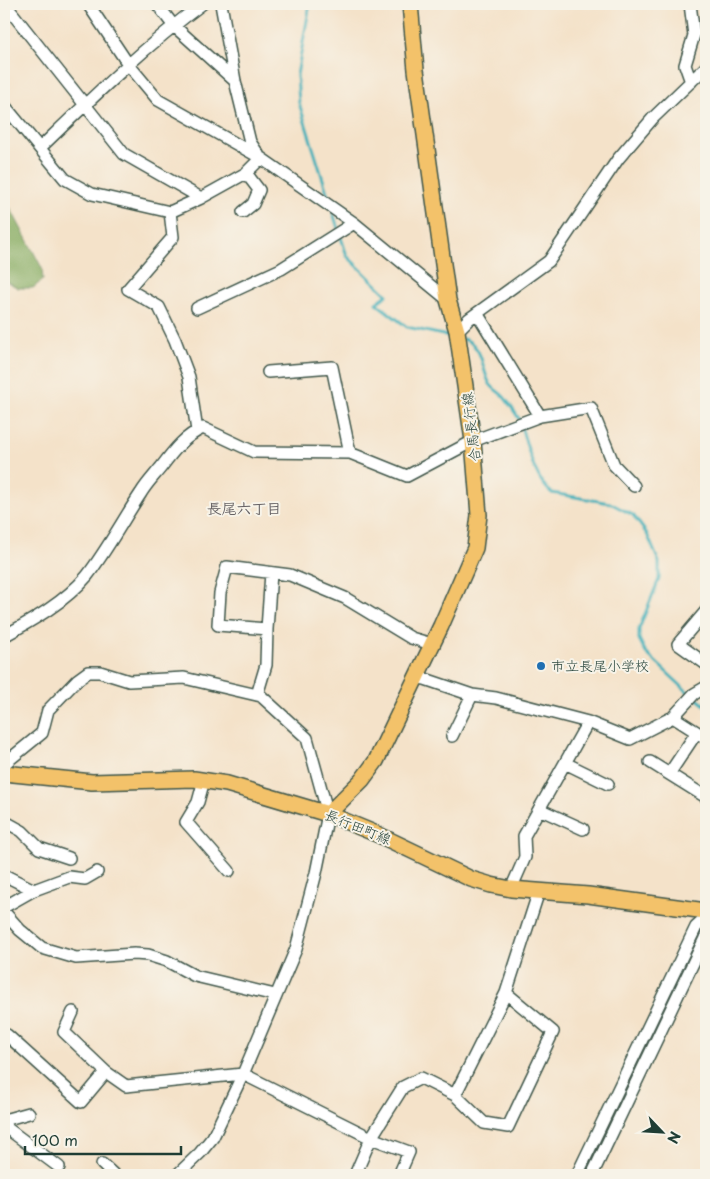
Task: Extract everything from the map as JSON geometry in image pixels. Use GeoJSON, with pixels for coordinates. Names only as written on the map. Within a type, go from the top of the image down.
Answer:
{"type":"FeatureCollection","features":[{"type":"Feature","properties":{"kind":"main road","name":"合馬長行線"},"geometry":{"type":"LineString","coordinates":[[328,814],[362,780],[376,761],[475,548],[479,515],[474,442],[457,331],[448,300],[416,70],[410,4]]}},
{"type":"Feature","properties":{"kind":"main road","name":"長行田町線"},"geometry":{"type":"LineString","coordinates":[[4,773],[92,782],[177,779],[204,780],[227,784],[328,814],[388,839],[471,879],[490,885],[511,889],[588,895],[706,911]]}},
{"type":"Feature","properties":{"kind":"street"},"geometry":{"type":"LineString","coordinates":[[5,4],[124,154],[202,198]]}},
{"type":"Feature","properties":{"kind":"street"},"geometry":{"type":"LineString","coordinates":[[88,4],[128,64],[158,100],[260,158],[354,223],[448,300]]}},
{"type":"Feature","properties":{"kind":"street"},"geometry":{"type":"LineString","coordinates":[[157,4],[173,25],[235,81]]}},
{"type":"Feature","properties":{"kind":"street"},"geometry":{"type":"LineString","coordinates":[[40,148],[128,64],[173,25],[202,4]]}},
{"type":"Feature","properties":{"kind":"street"},"geometry":{"type":"LineString","coordinates":[[221,4],[235,81],[250,142],[260,158]]}},
{"type":"Feature","properties":{"kind":"street"},"geometry":{"type":"LineString","coordinates":[[690,4],[694,35],[685,65],[690,82]]}},
{"type":"Feature","properties":{"kind":"street"},"geometry":{"type":"LineString","coordinates":[[457,331],[477,313],[549,261],[618,159],[653,118],[706,66]]}},
{"type":"Feature","properties":{"kind":"street"},"geometry":{"type":"LineString","coordinates":[[4,105],[65,179],[92,194],[170,212],[202,198],[246,173],[260,158]]}},
{"type":"Feature","properties":{"kind":"street"},"geometry":{"type":"LineString","coordinates":[[243,212],[253,204],[258,190],[246,173]]}},
{"type":"Feature","properties":{"kind":"street"},"geometry":{"type":"LineString","coordinates":[[170,212],[173,237],[128,289],[159,307],[171,332],[189,377],[196,431]]}},
{"type":"Feature","properties":{"kind":"street"},"geometry":{"type":"LineString","coordinates":[[197,308],[281,269],[354,223]]}},
{"type":"Feature","properties":{"kind":"street"},"geometry":{"type":"LineString","coordinates":[[477,313],[540,416]]}},
{"type":"Feature","properties":{"kind":"street"},"geometry":{"type":"LineString","coordinates":[[268,372],[332,367],[350,453]]}},
{"type":"Feature","properties":{"kind":"street"},"geometry":{"type":"LineString","coordinates":[[4,635],[43,614],[62,600],[86,576],[115,536],[142,491],[176,448],[196,431],[203,428],[254,452],[350,453],[407,476],[474,442],[540,416],[591,408],[614,465],[634,486]]}},
{"type":"Feature","properties":{"kind":"street"},"geometry":{"type":"LineString","coordinates":[[267,629],[218,625],[220,593],[227,567],[290,575],[345,598],[411,638],[432,644]]}},
{"type":"Feature","properties":{"kind":"street"},"geometry":{"type":"LineString","coordinates":[[257,695],[266,665],[271,573]]}},
{"type":"Feature","properties":{"kind":"street"},"geometry":{"type":"LineString","coordinates":[[706,611],[678,644],[706,664]]}},
{"type":"Feature","properties":{"kind":"street"},"geometry":{"type":"LineString","coordinates":[[4,764],[42,733],[48,710],[77,680],[88,672],[100,672],[129,681],[184,678],[261,696],[307,738],[328,814],[316,873],[296,949],[243,1074],[213,1137],[200,1153],[177,1175]]}},
{"type":"Feature","properties":{"kind":"street"},"geometry":{"type":"LineString","coordinates":[[416,678],[425,679],[472,695],[496,698],[588,722],[630,739],[672,718],[694,694],[706,688]]}},
{"type":"Feature","properties":{"kind":"street"},"geometry":{"type":"LineString","coordinates":[[452,736],[472,695]]}},
{"type":"Feature","properties":{"kind":"street"},"geometry":{"type":"LineString","coordinates":[[669,774],[701,735],[672,718]]}},
{"type":"Feature","properties":{"kind":"street"},"geometry":{"type":"LineString","coordinates":[[511,889],[525,857],[524,836],[588,722]]}},
{"type":"Feature","properties":{"kind":"street"},"geometry":{"type":"LineString","coordinates":[[650,762],[706,797]]}},
{"type":"Feature","properties":{"kind":"street"},"geometry":{"type":"LineString","coordinates":[[565,763],[608,784]]}},
{"type":"Feature","properties":{"kind":"street"},"geometry":{"type":"LineString","coordinates":[[204,780],[198,802],[186,822],[229,871]]}},
{"type":"Feature","properties":{"kind":"street"},"geometry":{"type":"LineString","coordinates":[[539,809],[583,829]]}},
{"type":"Feature","properties":{"kind":"street"},"geometry":{"type":"LineString","coordinates":[[4,820],[22,831],[39,848],[69,858]]}},
{"type":"Feature","properties":{"kind":"street"},"geometry":{"type":"LineString","coordinates":[[4,907],[34,890],[70,877],[84,879],[97,872]]}},
{"type":"Feature","properties":{"kind":"street"},"geometry":{"type":"LineString","coordinates":[[4,875],[34,890]]}},
{"type":"Feature","properties":{"kind":"street"},"geometry":{"type":"LineString","coordinates":[[455,1096],[506,993],[540,891]]}},
{"type":"Feature","properties":{"kind":"street"},"geometry":{"type":"LineString","coordinates":[[4,912],[20,930],[42,948],[76,958],[134,954],[148,956],[167,961],[194,976],[275,995]]}},
{"type":"Feature","properties":{"kind":"street"},"geometry":{"type":"LineString","coordinates":[[576,1175],[696,927],[706,918]]}},
{"type":"Feature","properties":{"kind":"street"},"geometry":{"type":"LineString","coordinates":[[592,1175],[706,936]]}},
{"type":"Feature","properties":{"kind":"street"},"geometry":{"type":"LineString","coordinates":[[355,1175],[372,1138],[404,1087],[421,1078],[455,1096],[484,1123],[508,1127],[553,1032],[506,993]]}},
{"type":"Feature","properties":{"kind":"street"},"geometry":{"type":"LineString","coordinates":[[72,1012],[64,1032],[106,1072],[126,1086],[243,1074],[372,1138],[409,1152],[399,1175]]}},
{"type":"Feature","properties":{"kind":"street"},"geometry":{"type":"LineString","coordinates":[[7,1035],[81,1102],[106,1072]]}},
{"type":"Feature","properties":{"kind":"street"},"geometry":{"type":"LineString","coordinates":[[4,1120],[29,1113]]}},
{"type":"Feature","properties":{"kind":"street"},"geometry":{"type":"LineString","coordinates":[[4,1126],[59,1167]]}},
{"type":"Feature","properties":{"kind":"street"},"geometry":{"type":"LineString","coordinates":[[102,1164],[114,1175]]}},
{"type":"Feature","properties":{"kind":"green space"},"geometry":{"type":"Polygon","coordinates":[[[4,196],[42,268],[43,280],[33,288],[18,288],[4,280],[4,196]]]}},
{"type":"Feature","properties":{"kind":"waterway"},"geometry":{"type":"LineString","coordinates":[[310,4],[297,75],[299,103],[330,202]]}},
{"type":"Feature","properties":{"kind":"waterway"},"geometry":{"type":"LineString","coordinates":[[333,213],[347,256],[387,295],[376,303],[407,327],[452,337]]}},
{"type":"Feature","properties":{"kind":"waterway"},"geometry":{"type":"LineString","coordinates":[[463,339],[475,346],[490,384],[504,397],[520,420],[532,461],[540,480],[546,487],[552,493],[610,503],[633,515],[647,534],[659,562],[659,579],[639,629],[639,639],[646,653],[690,694]]}},
{"type":"Feature","properties":{"kind":"waterway"},"geometry":{"type":"LineString","coordinates":[[695,697],[706,706]]}},
{"type":"Feature","properties":{"kind":"place","name":"市立長尾小学校"},"geometry":{"type":"Point","coordinates":[541,666]}},
{"type":"Feature","properties":{"kind":"district","name":"長尾六丁目"},"geometry":{"type":"Point","coordinates":[244,509]}}]}
